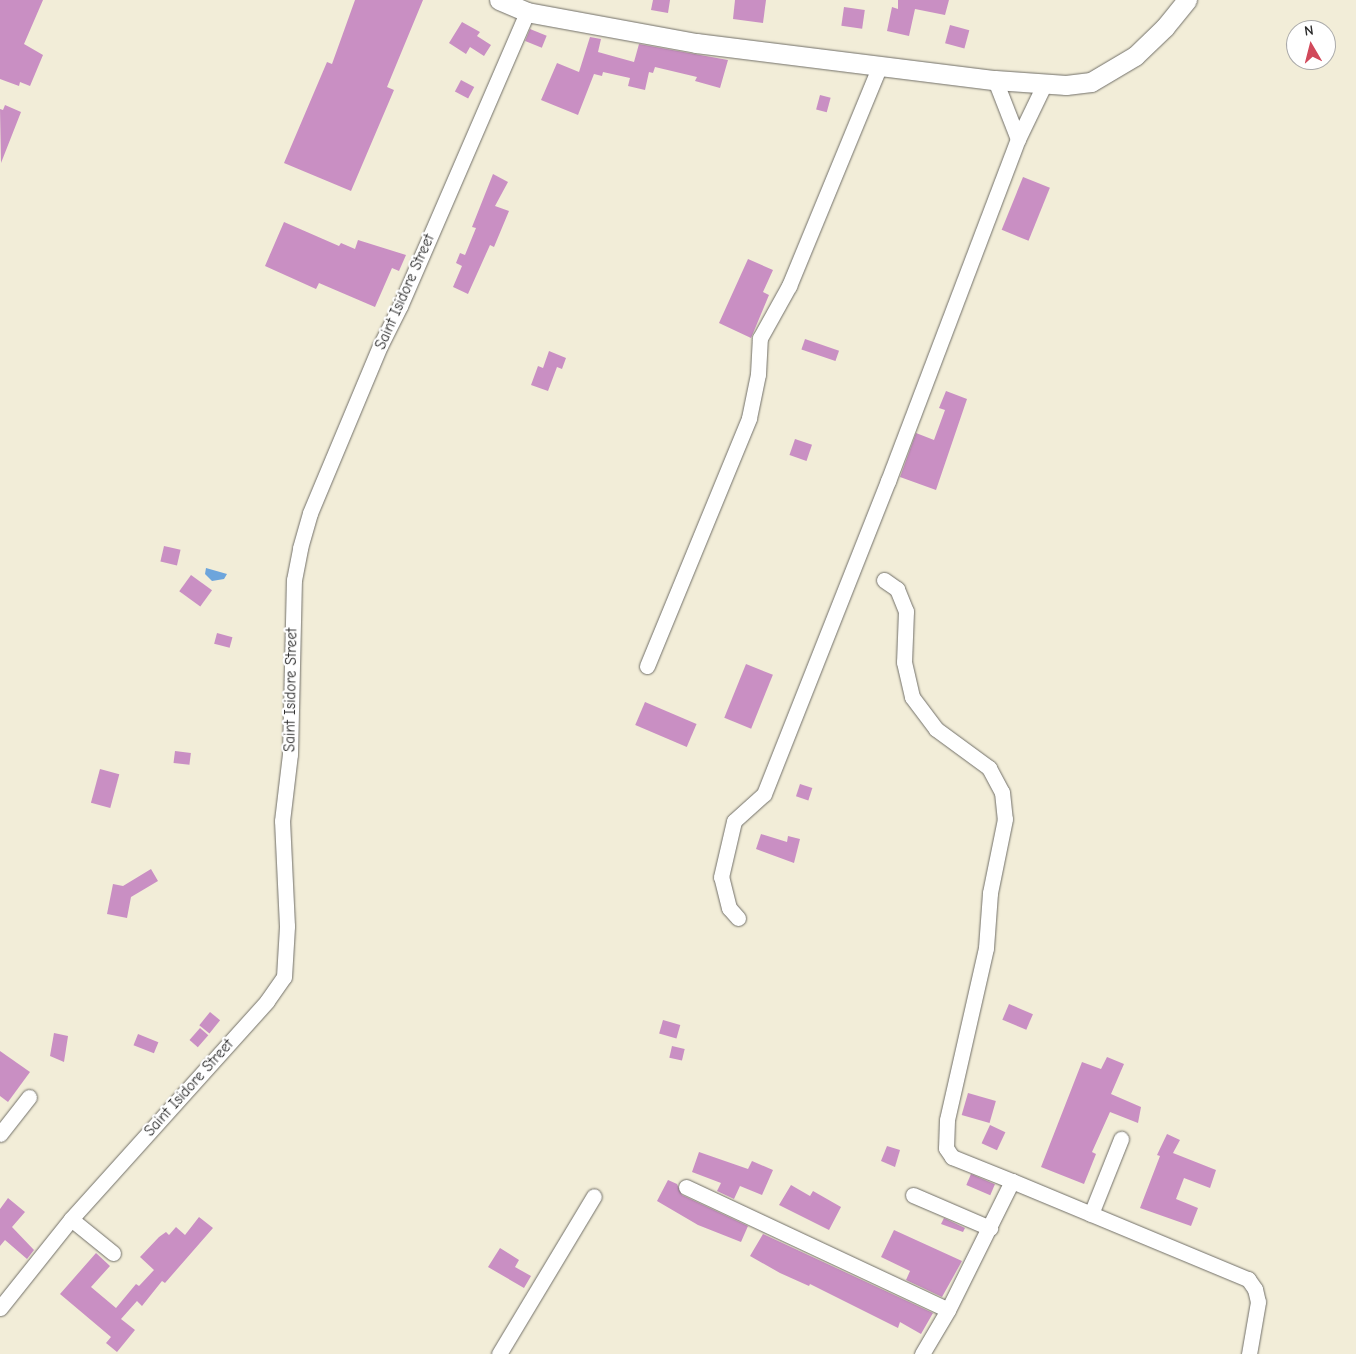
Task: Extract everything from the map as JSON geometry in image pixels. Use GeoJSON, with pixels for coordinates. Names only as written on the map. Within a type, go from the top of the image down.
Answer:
{"type":"FeatureCollection","features":[{"type":"Feature","properties":{"kind":"street"},"geometry":{"type":"LineString","coordinates":[[499,0],[527,12],[669,39],[1044,85],[1092,82],[1112,72],[1148,44],[1187,0]]}},
{"type":"Feature","properties":{"kind":"street","name":"Saint Isidore Street"},"geometry":{"type":"LineString","coordinates":[[0,1308],[71,1219],[267,1001],[284,977],[287,926],[282,821],[290,754],[294,580],[300,548],[310,513],[380,346],[400,306],[527,12]]}},
{"type":"Feature","properties":{"kind":"street"},"geometry":{"type":"LineString","coordinates":[[647,666],[749,418],[758,374],[760,338],[789,286],[880,65]]}},
{"type":"Feature","properties":{"kind":"street"},"geometry":{"type":"LineString","coordinates":[[994,80],[1018,139]]}},
{"type":"Feature","properties":{"kind":"street"},"geometry":{"type":"LineString","coordinates":[[738,918],[729,908],[721,877],[734,821],[764,794],[1018,139],[1044,85]]}},
{"type":"Feature","properties":{"kind":"street"},"geometry":{"type":"LineString","coordinates":[[884,580],[897,589],[906,610],[904,662],[912,697],[936,729],[989,768],[1002,792],[1005,819],[990,893],[986,948],[947,1120],[946,1148],[952,1157],[1248,1279],[1255,1289],[1258,1302],[1249,1354]]}},
{"type":"Feature","properties":{"kind":"street"},"geometry":{"type":"LineString","coordinates":[[0,1134],[29,1096]]}},
{"type":"Feature","properties":{"kind":"street"},"geometry":{"type":"LineString","coordinates":[[1092,1214],[1121,1139]]}},
{"type":"Feature","properties":{"kind":"street"},"geometry":{"type":"LineString","coordinates":[[922,1354],[948,1310],[1012,1181]]}},
{"type":"Feature","properties":{"kind":"street"},"geometry":{"type":"LineString","coordinates":[[686,1187],[948,1310]]}},
{"type":"Feature","properties":{"kind":"street"},"geometry":{"type":"LineString","coordinates":[[913,1195],[990,1228]]}},
{"type":"Feature","properties":{"kind":"street"},"geometry":{"type":"LineString","coordinates":[[500,1354],[594,1196]]}},
{"type":"Feature","properties":{"kind":"street"},"geometry":{"type":"LineString","coordinates":[[71,1219],[113,1253]]}},
{"type":"Feature","properties":{"kind":"water"},"geometry":{"type":"Polygon","coordinates":[[[206,568],[227,574],[224,579],[212,581],[205,574],[206,568]]]}},
{"type":"Feature","properties":{"kind":"building"},"geometry":{"type":"Polygon","coordinates":[[[0,0],[43,0],[24,44],[43,55],[30,86],[20,82],[19,86],[0,79],[0,0]]]}},
{"type":"Feature","properties":{"kind":"building"},"geometry":{"type":"Polygon","coordinates":[[[355,0],[423,0],[387,87],[394,90],[351,191],[284,163],[327,62],[332,64],[355,0]]]}},
{"type":"Feature","properties":{"kind":"building"},"geometry":{"type":"Polygon","coordinates":[[[653,0],[670,0],[668,13],[651,10],[653,0]]]}},
{"type":"Feature","properties":{"kind":"building"},"geometry":{"type":"Polygon","coordinates":[[[735,0],[766,0],[763,23],[733,19],[735,0]]]}},
{"type":"Feature","properties":{"kind":"building"},"geometry":{"type":"Polygon","coordinates":[[[898,0],[949,0],[945,15],[915,9],[909,36],[887,31],[892,7],[898,9],[898,0]]]}},
{"type":"Feature","properties":{"kind":"building"},"geometry":{"type":"Polygon","coordinates":[[[844,7],[865,10],[862,29],[841,26],[844,7]]]}},
{"type":"Feature","properties":{"kind":"building"},"geometry":{"type":"Polygon","coordinates":[[[462,22],[480,32],[477,36],[491,45],[484,56],[470,47],[466,54],[449,43],[462,22]]]}},
{"type":"Feature","properties":{"kind":"building"},"geometry":{"type":"Polygon","coordinates":[[[950,25],[969,30],[964,49],[945,43],[950,25]]]}},
{"type":"Feature","properties":{"kind":"building"},"geometry":{"type":"Polygon","coordinates":[[[530,29],[547,36],[542,48],[525,41],[530,29]]]}},
{"type":"Feature","properties":{"kind":"building"},"geometry":{"type":"Polygon","coordinates":[[[590,37],[601,39],[598,52],[634,62],[639,44],[728,60],[720,88],[695,81],[697,77],[655,67],[653,73],[649,72],[645,90],[628,86],[630,78],[603,72],[602,76],[594,74],[578,115],[541,100],[557,63],[579,72],[590,37]]]}},
{"type":"Feature","properties":{"kind":"building"},"geometry":{"type":"Polygon","coordinates":[[[461,80],[474,87],[468,99],[455,91],[461,80]]]}},
{"type":"Feature","properties":{"kind":"building"},"geometry":{"type":"Polygon","coordinates":[[[820,95],[831,98],[827,112],[816,109],[820,95]]]}},
{"type":"Feature","properties":{"kind":"building"},"geometry":{"type":"Polygon","coordinates":[[[5,105],[21,112],[1,163],[0,109],[3,110],[5,105]]]}},
{"type":"Feature","properties":{"kind":"building"},"geometry":{"type":"Polygon","coordinates":[[[493,174],[508,182],[495,206],[509,211],[494,247],[490,245],[468,294],[453,287],[462,266],[456,263],[460,253],[465,255],[476,228],[472,227],[493,174]]]}},
{"type":"Feature","properties":{"kind":"building"},"geometry":{"type":"Polygon","coordinates":[[[1023,177],[1050,188],[1029,241],[1002,230],[1023,177]]]}},
{"type":"Feature","properties":{"kind":"building"},"geometry":{"type":"Polygon","coordinates":[[[284,222],[339,246],[341,243],[355,249],[358,240],[406,255],[399,271],[392,268],[375,307],[319,283],[316,289],[265,266],[284,222]]]}},
{"type":"Feature","properties":{"kind":"building"},"geometry":{"type":"Polygon","coordinates":[[[748,259],[773,270],[763,292],[769,295],[751,338],[719,323],[748,259]]]}},
{"type":"Feature","properties":{"kind":"building"},"geometry":{"type":"Polygon","coordinates":[[[805,339],[839,351],[835,361],[801,349],[805,339]]]}},
{"type":"Feature","properties":{"kind":"building"},"geometry":{"type":"Polygon","coordinates":[[[549,351],[566,358],[562,369],[557,367],[548,391],[531,385],[538,366],[543,368],[549,351]]]}},
{"type":"Feature","properties":{"kind":"building"},"geometry":{"type":"Polygon","coordinates":[[[946,391],[967,399],[936,490],[900,477],[916,433],[934,440],[945,410],[939,408],[946,391]]]}},
{"type":"Feature","properties":{"kind":"building"},"geometry":{"type":"Polygon","coordinates":[[[795,439],[812,445],[806,461],[789,455],[795,439]]]}},
{"type":"Feature","properties":{"kind":"building"},"geometry":{"type":"Polygon","coordinates":[[[164,546],[181,550],[177,565],[160,562],[164,546]]]}},
{"type":"Feature","properties":{"kind":"building"},"geometry":{"type":"Polygon","coordinates":[[[191,575],[212,590],[200,606],[179,591],[191,575]]]}},
{"type":"Feature","properties":{"kind":"building"},"geometry":{"type":"Polygon","coordinates":[[[217,633],[232,637],[230,648],[214,644],[217,633]]]}},
{"type":"Feature","properties":{"kind":"building"},"geometry":{"type":"Polygon","coordinates":[[[746,664],[773,675],[751,729],[724,718],[746,664]]]}},
{"type":"Feature","properties":{"kind":"building"},"geometry":{"type":"Polygon","coordinates":[[[645,702],[697,724],[687,747],[635,725],[645,702]]]}},
{"type":"Feature","properties":{"kind":"building"},"geometry":{"type":"Polygon","coordinates":[[[175,751],[191,753],[189,765],[174,763],[175,751]]]}},
{"type":"Feature","properties":{"kind":"building"},"geometry":{"type":"Polygon","coordinates":[[[100,769],[119,774],[110,808],[91,803],[100,769]]]}},
{"type":"Feature","properties":{"kind":"building"},"geometry":{"type":"Polygon","coordinates":[[[800,784],[812,788],[808,800],[796,796],[800,784]]]}},
{"type":"Feature","properties":{"kind":"building"},"geometry":{"type":"Polygon","coordinates":[[[761,834],[787,842],[788,836],[800,839],[794,863],[756,849],[761,834]]]}},
{"type":"Feature","properties":{"kind":"building"},"geometry":{"type":"Polygon","coordinates":[[[151,869],[158,881],[131,897],[127,918],[107,914],[113,884],[123,886],[151,869]]]}},
{"type":"Feature","properties":{"kind":"building"},"geometry":{"type":"Polygon","coordinates":[[[1009,1004],[1033,1014],[1026,1030],[1002,1020],[1009,1004]]]}},
{"type":"Feature","properties":{"kind":"building"},"geometry":{"type":"Polygon","coordinates":[[[210,1012],[220,1020],[209,1033],[199,1025],[210,1012]]]}},
{"type":"Feature","properties":{"kind":"building"},"geometry":{"type":"Polygon","coordinates":[[[663,1020],[680,1025],[676,1038],[659,1033],[663,1020]]]}},
{"type":"Feature","properties":{"kind":"building"},"geometry":{"type":"Polygon","coordinates":[[[200,1028],[208,1035],[198,1047],[190,1040],[200,1028]]]}},
{"type":"Feature","properties":{"kind":"building"},"geometry":{"type":"Polygon","coordinates":[[[54,1033],[68,1036],[64,1062],[50,1056],[54,1033]]]}},
{"type":"Feature","properties":{"kind":"building"},"geometry":{"type":"Polygon","coordinates":[[[138,1034],[158,1042],[154,1053],[134,1045],[138,1034]]]}},
{"type":"Feature","properties":{"kind":"building"},"geometry":{"type":"Polygon","coordinates":[[[672,1046],[685,1049],[682,1061],[669,1058],[672,1046]]]}},
{"type":"Feature","properties":{"kind":"building"},"geometry":{"type":"Polygon","coordinates":[[[0,1051],[30,1072],[8,1102],[0,1096],[0,1051]]]}},
{"type":"Feature","properties":{"kind":"building"},"geometry":{"type":"Polygon","coordinates":[[[1107,1057],[1124,1064],[1111,1094],[1141,1107],[1138,1123],[1110,1112],[1092,1152],[1096,1154],[1084,1184],[1041,1167],[1082,1062],[1101,1069],[1107,1057]]]}},
{"type":"Feature","properties":{"kind":"building"},"geometry":{"type":"Polygon","coordinates":[[[968,1093],[996,1101],[990,1123],[962,1115],[968,1093]]]}},
{"type":"Feature","properties":{"kind":"building"},"geometry":{"type":"Polygon","coordinates":[[[990,1125],[1005,1132],[997,1150],[982,1143],[990,1125]]]}},
{"type":"Feature","properties":{"kind":"building"},"geometry":{"type":"Polygon","coordinates":[[[1167,1134],[1180,1140],[1173,1153],[1216,1170],[1210,1188],[1184,1178],[1176,1199],[1198,1208],[1191,1226],[1140,1208],[1160,1156],[1157,1155],[1167,1134]]]}},
{"type":"Feature","properties":{"kind":"building"},"geometry":{"type":"Polygon","coordinates":[[[887,1146],[900,1150],[895,1167],[881,1161],[887,1146]]]}},
{"type":"Feature","properties":{"kind":"building"},"geometry":{"type":"Polygon","coordinates":[[[699,1152],[748,1169],[752,1161],[773,1170],[762,1195],[740,1186],[734,1199],[717,1191],[721,1183],[692,1172],[699,1152]]]}},
{"type":"Feature","properties":{"kind":"building"},"geometry":{"type":"Polygon","coordinates":[[[971,1174],[995,1184],[990,1195],[966,1185],[971,1174]]]}},
{"type":"Feature","properties":{"kind":"building"},"geometry":{"type":"Polygon","coordinates":[[[668,1180],[677,1184],[682,1195],[748,1226],[741,1242],[698,1225],[657,1201],[668,1180]]]}},
{"type":"Feature","properties":{"kind":"building"},"geometry":{"type":"Polygon","coordinates":[[[791,1185],[810,1196],[813,1191],[841,1207],[829,1230],[779,1205],[791,1185]]]}},
{"type":"Feature","properties":{"kind":"building"},"geometry":{"type":"Polygon","coordinates":[[[8,1198],[25,1212],[12,1227],[34,1250],[27,1259],[5,1240],[0,1246],[0,1209],[8,1198]]]}},
{"type":"Feature","properties":{"kind":"building"},"geometry":{"type":"Polygon","coordinates":[[[199,1217],[213,1228],[165,1283],[162,1281],[142,1306],[137,1301],[121,1319],[135,1330],[117,1352],[106,1343],[111,1337],[60,1294],[96,1253],[110,1266],[91,1287],[116,1308],[136,1284],[139,1286],[154,1270],[140,1257],[159,1237],[166,1232],[169,1235],[176,1227],[185,1235],[199,1217]]]}},
{"type":"Feature","properties":{"kind":"building"},"geometry":{"type":"Polygon","coordinates":[[[944,1218],[965,1228],[963,1232],[941,1224],[944,1218]]]}},
{"type":"Feature","properties":{"kind":"building"},"geometry":{"type":"Polygon","coordinates":[[[894,1230],[962,1261],[942,1297],[906,1280],[910,1271],[881,1257],[894,1230]]]}},
{"type":"Feature","properties":{"kind":"building"},"geometry":{"type":"Polygon","coordinates":[[[763,1234],[933,1313],[921,1334],[900,1322],[898,1328],[810,1284],[809,1286],[780,1273],[750,1256],[763,1234]]]}},
{"type":"Feature","properties":{"kind":"building"},"geometry":{"type":"Polygon","coordinates":[[[500,1248],[519,1260],[515,1267],[531,1276],[524,1288],[488,1267],[500,1248]]]}}]}
